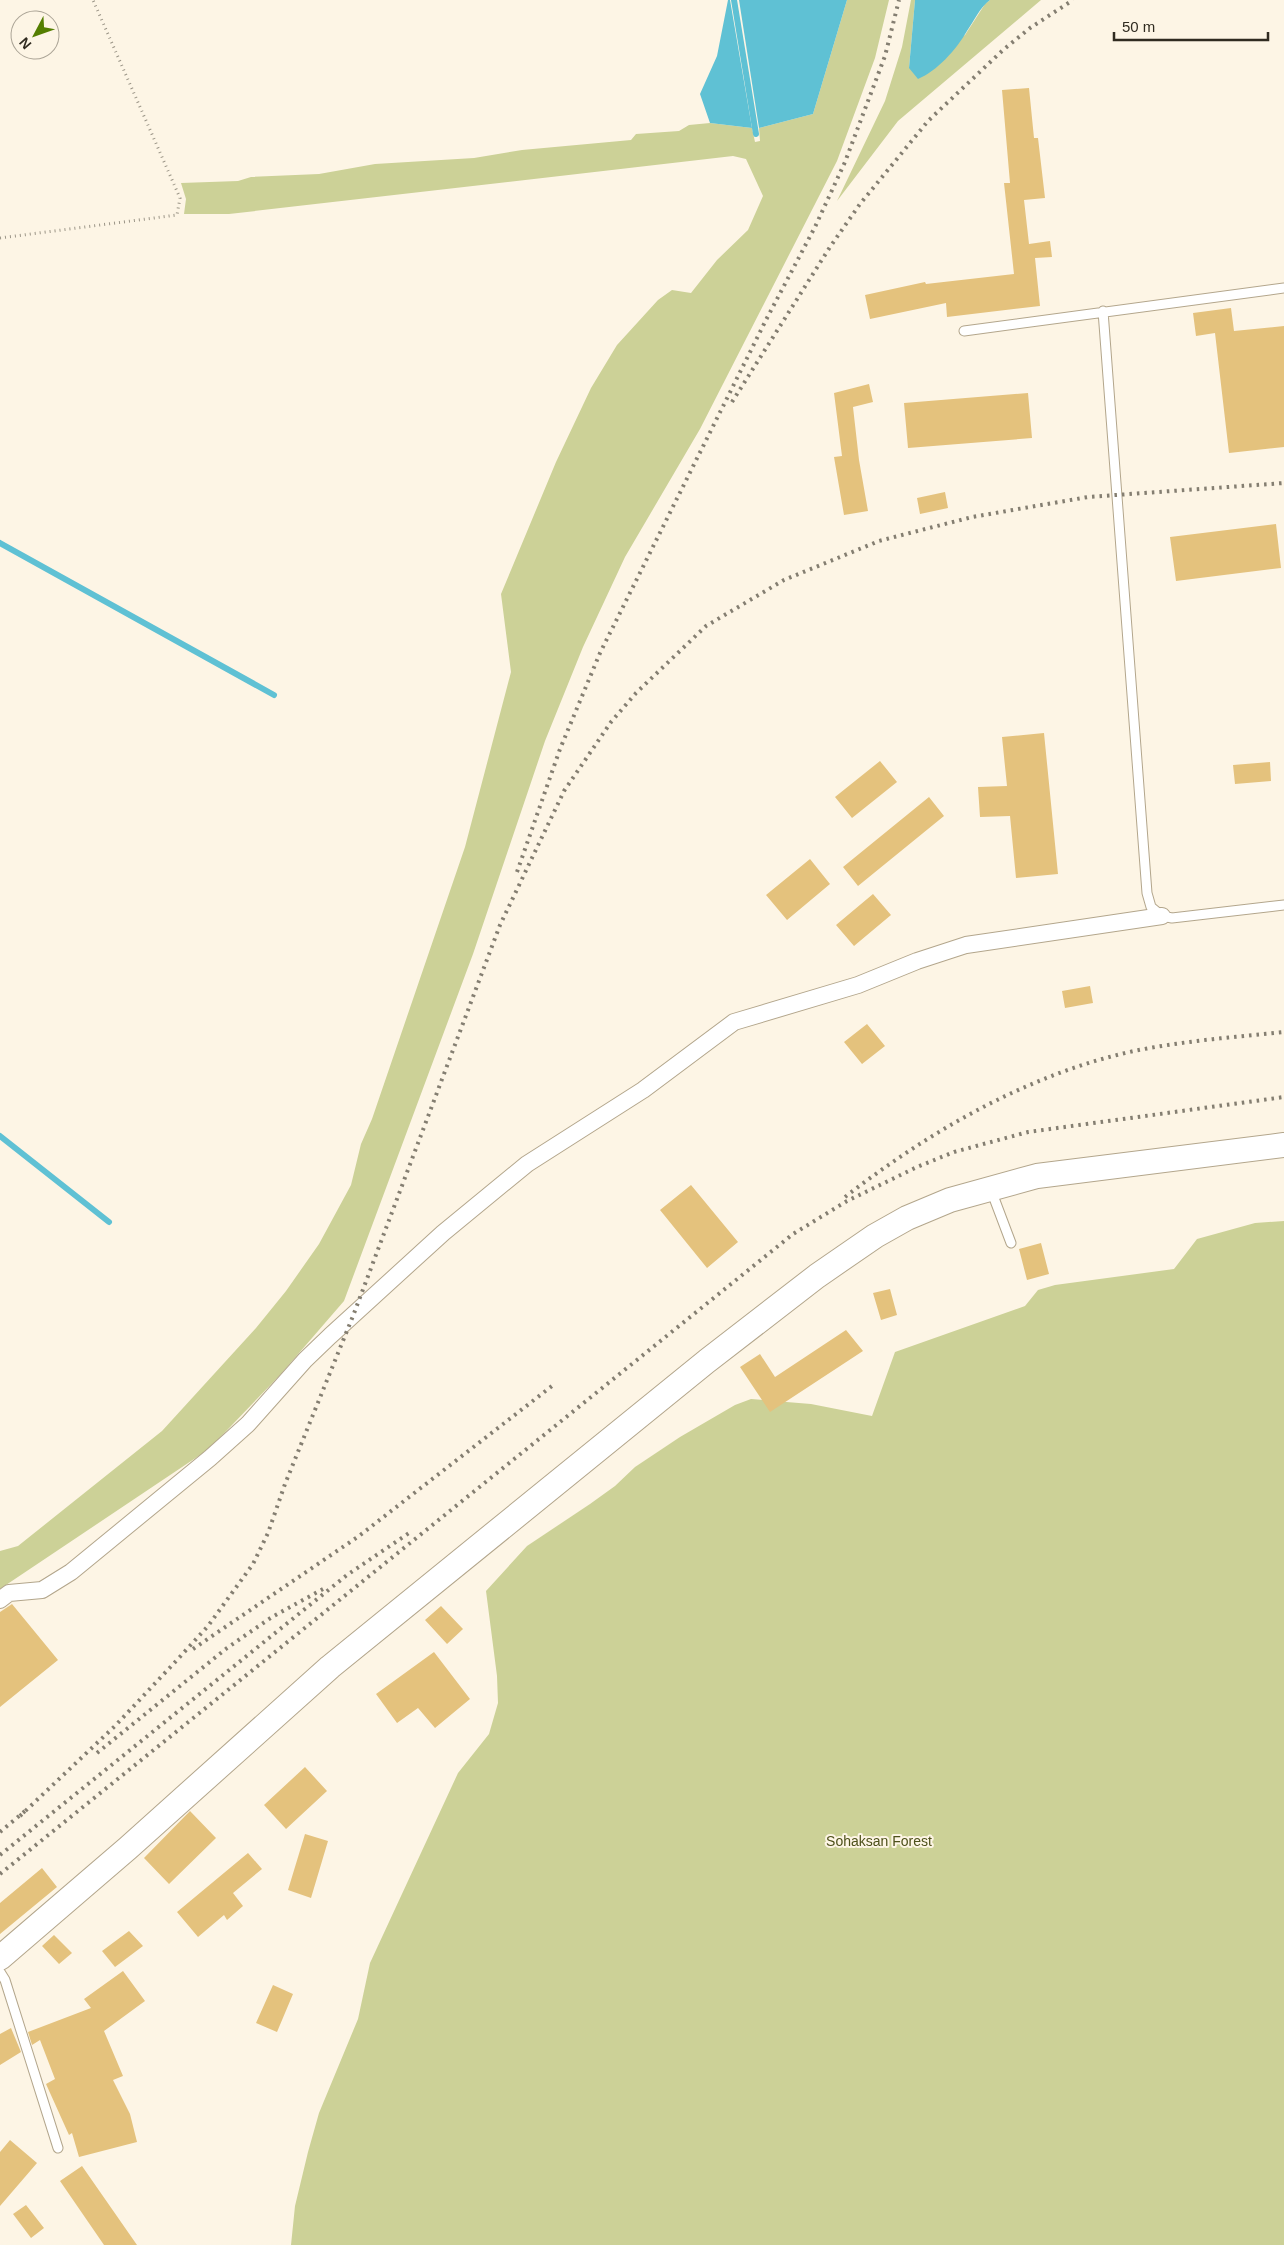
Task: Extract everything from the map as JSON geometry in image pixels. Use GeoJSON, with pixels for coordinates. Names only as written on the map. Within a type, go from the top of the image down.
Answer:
{"type":"FeatureCollection","features":[{"type":"Feature","properties":{"kind":"street"},"geometry":{"type":"LineString","coordinates":[[0,1600],[9,1593],[42,1590],[71,1572],[223,1447],[248,1424],[324,1342],[489,1194],[527,1164],[643,1090],[734,1022],[858,985],[917,961],[966,945],[1162,916]]}},
{"type":"Feature","properties":{"kind":"street"},"geometry":{"type":"LineString","coordinates":[[0,1958],[128,1848],[330,1667],[707,1361],[817,1276],[875,1236],[908,1218],[950,1200],[1036,1176],[1284,1145]]}},
{"type":"Feature","properties":{"kind":"lane"},"geometry":{"type":"LineString","coordinates":[[964,331],[1284,288]]}},
{"type":"Feature","properties":{"kind":"lane"},"geometry":{"type":"LineString","coordinates":[[1103,311],[1147,893],[1151,908],[1162,916],[1172,918],[1284,905]]}},
{"type":"Feature","properties":{"kind":"lane"},"geometry":{"type":"LineString","coordinates":[[990,1188],[1012,1243]]}},
{"type":"Feature","properties":{"kind":"lane"},"geometry":{"type":"LineString","coordinates":[[0,1972],[5,1980],[58,2148]]}},
{"type":"Feature","properties":{"kind":"path"},"geometry":{"type":"LineString","coordinates":[[0,238],[176,215],[180,198],[94,0]]}},
{"type":"Feature","properties":{"kind":"green space"},"geometry":{"type":"Polygon","coordinates":[[[847,0],[889,0],[875,58],[837,161],[700,429],[625,557],[583,647],[545,741],[473,954],[344,1301],[280,1375],[209,1449],[0,1589],[0,1551],[18,1546],[162,1431],[256,1328],[286,1291],[319,1244],[351,1185],[361,1144],[372,1119],[465,847],[511,672],[501,594],[556,462],[591,388],[617,345],[658,300],[672,290],[691,293],[717,260],[748,230],[763,196],[746,159],[733,156],[229,214],[184,214],[186,199],[181,183],[238,181],[251,177],[319,174],[375,164],[474,158],[522,150],[631,140],[636,134],[679,131],[689,125],[710,123],[752,128],[755,142],[760,141],[759,128],[813,114],[847,0]]]}},
{"type":"Feature","properties":{"kind":"green space"},"geometry":{"type":"Polygon","coordinates":[[[911,0],[915,0],[909,68],[965,35],[985,4],[990,0],[1041,0],[898,121],[837,201],[885,101],[902,47],[911,0]]]}},
{"type":"Feature","properties":{"kind":"green space","name":"Sohaksan Forest"},"geometry":{"type":"Polygon","coordinates":[[[1284,1221],[1284,2245],[291,2245],[295,2206],[308,2152],[319,2113],[358,2019],[370,1963],[458,1773],[489,1734],[498,1703],[497,1676],[486,1591],[527,1546],[615,1486],[635,1467],[680,1437],[735,1405],[751,1399],[811,1404],[872,1416],[895,1352],[1025,1306],[1038,1290],[1055,1285],[1174,1269],[1197,1239],[1255,1223],[1284,1221]]]}},
{"type":"Feature","properties":{"kind":"water"},"geometry":{"type":"Polygon","coordinates":[[[728,0],[730,0],[752,128],[710,123],[700,94],[717,56],[728,0]]]}},
{"type":"Feature","properties":{"kind":"water"},"geometry":{"type":"Polygon","coordinates":[[[739,0],[847,0],[813,114],[759,128],[739,0]]]}},
{"type":"Feature","properties":{"kind":"water"},"geometry":{"type":"Polygon","coordinates":[[[915,0],[990,0],[980,10],[952,52],[932,71],[918,79],[909,68],[915,0]]]}},
{"type":"Feature","properties":{"kind":"building"},"geometry":{"type":"Polygon","coordinates":[[[1029,88],[1034,138],[1038,138],[1045,198],[1024,200],[1029,244],[1050,241],[1052,257],[1035,258],[1040,306],[947,317],[946,303],[870,319],[865,295],[925,282],[926,284],[1014,274],[1004,183],[1010,183],[1002,90],[1029,88]]]}},
{"type":"Feature","properties":{"kind":"building"},"geometry":{"type":"Polygon","coordinates":[[[1231,308],[1234,331],[1284,326],[1284,447],[1229,453],[1215,333],[1196,336],[1193,313],[1231,308]]]}},
{"type":"Feature","properties":{"kind":"building"},"geometry":{"type":"Polygon","coordinates":[[[869,384],[873,402],[853,407],[859,460],[868,511],[844,515],[834,457],[842,456],[834,393],[869,384]]]}},
{"type":"Feature","properties":{"kind":"building"},"geometry":{"type":"Polygon","coordinates":[[[1028,393],[1032,438],[908,448],[904,403],[1028,393]]]}},
{"type":"Feature","properties":{"kind":"building"},"geometry":{"type":"Polygon","coordinates":[[[945,492],[948,508],[920,514],[917,498],[945,492]]]}},
{"type":"Feature","properties":{"kind":"building"},"geometry":{"type":"Polygon","coordinates":[[[1276,524],[1281,568],[1176,581],[1170,537],[1276,524]]]}},
{"type":"Feature","properties":{"kind":"building"},"geometry":{"type":"Polygon","coordinates":[[[1044,733],[1058,874],[1016,878],[1010,816],[980,817],[978,787],[1007,786],[1002,737],[1044,733]]]}},
{"type":"Feature","properties":{"kind":"building"},"geometry":{"type":"Polygon","coordinates":[[[880,761],[897,782],[852,818],[835,797],[880,761]]]}},
{"type":"Feature","properties":{"kind":"building"},"geometry":{"type":"Polygon","coordinates":[[[1270,762],[1271,781],[1235,784],[1233,765],[1270,762]]]}},
{"type":"Feature","properties":{"kind":"building"},"geometry":{"type":"Polygon","coordinates":[[[929,797],[944,816],[858,886],[843,867],[929,797]]]}},
{"type":"Feature","properties":{"kind":"building"},"geometry":{"type":"Polygon","coordinates":[[[810,859],[830,884],[787,920],[766,895],[810,859]]]}},
{"type":"Feature","properties":{"kind":"building"},"geometry":{"type":"Polygon","coordinates":[[[873,894],[891,915],[854,946],[836,925],[873,894]]]}},
{"type":"Feature","properties":{"kind":"building"},"geometry":{"type":"Polygon","coordinates":[[[1090,986],[1093,1003],[1065,1008],[1062,991],[1090,986]]]}},
{"type":"Feature","properties":{"kind":"building"},"geometry":{"type":"Polygon","coordinates":[[[867,1024],[885,1046],[862,1064],[844,1042],[867,1024]]]}},
{"type":"Feature","properties":{"kind":"building"},"geometry":{"type":"Polygon","coordinates":[[[691,1185],[738,1242],[707,1268],[660,1210],[691,1185]]]}},
{"type":"Feature","properties":{"kind":"building"},"geometry":{"type":"Polygon","coordinates":[[[1041,1243],[1049,1274],[1027,1280],[1019,1249],[1041,1243]]]}},
{"type":"Feature","properties":{"kind":"building"},"geometry":{"type":"Polygon","coordinates":[[[890,1289],[897,1315],[881,1320],[873,1293],[890,1289]]]}},
{"type":"Feature","properties":{"kind":"building"},"geometry":{"type":"Polygon","coordinates":[[[846,1330],[863,1351],[770,1412],[740,1367],[760,1354],[775,1377],[846,1330]]]}},
{"type":"Feature","properties":{"kind":"building"},"geometry":{"type":"Polygon","coordinates":[[[12,1604],[58,1660],[0,1707],[0,1612],[12,1604]]]}},
{"type":"Feature","properties":{"kind":"building"},"geometry":{"type":"Polygon","coordinates":[[[441,1606],[463,1629],[447,1644],[425,1620],[441,1606]]]}},
{"type":"Feature","properties":{"kind":"building"},"geometry":{"type":"Polygon","coordinates":[[[434,1652],[470,1699],[435,1728],[418,1708],[397,1723],[376,1694],[434,1652]]]}},
{"type":"Feature","properties":{"kind":"building"},"geometry":{"type":"Polygon","coordinates":[[[305,1767],[327,1791],[286,1829],[264,1805],[305,1767]]]}},
{"type":"Feature","properties":{"kind":"building"},"geometry":{"type":"Polygon","coordinates":[[[190,1811],[216,1838],[169,1884],[144,1858],[190,1811]]]}},
{"type":"Feature","properties":{"kind":"building"},"geometry":{"type":"Polygon","coordinates":[[[305,1834],[328,1841],[311,1898],[288,1890],[305,1834]]]}},
{"type":"Feature","properties":{"kind":"building"},"geometry":{"type":"Polygon","coordinates":[[[248,1853],[262,1869],[233,1893],[243,1906],[227,1920],[224,1915],[198,1937],[177,1912],[248,1853]]]}},
{"type":"Feature","properties":{"kind":"building"},"geometry":{"type":"Polygon","coordinates":[[[42,1868],[57,1887],[0,1934],[0,1903],[42,1868]]]}},
{"type":"Feature","properties":{"kind":"building"},"geometry":{"type":"Polygon","coordinates":[[[129,1931],[143,1946],[115,1967],[102,1951],[129,1931]]]}},
{"type":"Feature","properties":{"kind":"building"},"geometry":{"type":"Polygon","coordinates":[[[54,1935],[72,1953],[59,1964],[42,1946],[54,1935]]]}},
{"type":"Feature","properties":{"kind":"building"},"geometry":{"type":"Polygon","coordinates":[[[123,1971],[145,2001],[104,2031],[123,2076],[113,2080],[130,2114],[137,2142],[79,2157],[72,2133],[69,2135],[46,2084],[55,2079],[40,2040],[32,2045],[28,2032],[91,2008],[84,1999],[123,1971]]]}},
{"type":"Feature","properties":{"kind":"building"},"geometry":{"type":"Polygon","coordinates":[[[273,1985],[293,1994],[277,2032],[256,2023],[273,1985]]]}},
{"type":"Feature","properties":{"kind":"building"},"geometry":{"type":"Polygon","coordinates":[[[11,2028],[21,2052],[0,2065],[0,2034],[11,2028]]]}},
{"type":"Feature","properties":{"kind":"building"},"geometry":{"type":"Polygon","coordinates":[[[10,2140],[37,2163],[0,2206],[0,2152],[10,2140]]]}},
{"type":"Feature","properties":{"kind":"building"},"geometry":{"type":"Polygon","coordinates":[[[82,2166],[137,2245],[104,2245],[60,2181],[82,2166]]]}},
{"type":"Feature","properties":{"kind":"building"},"geometry":{"type":"Polygon","coordinates":[[[26,2205],[44,2228],[31,2238],[13,2214],[26,2205]]]}},
{"type":"Feature","properties":{"kind":"waterway"},"geometry":{"type":"LineString","coordinates":[[734,0],[756,134]]}},
{"type":"Feature","properties":{"kind":"waterway"},"geometry":{"type":"LineString","coordinates":[[0,543],[274,695]]}},
{"type":"Feature","properties":{"kind":"waterway"},"geometry":{"type":"LineString","coordinates":[[0,1136],[109,1222]]}},
{"type":"Feature","properties":{"kind":"railway"},"geometry":{"type":"LineString","coordinates":[[517,872],[560,749],[600,653],[767,318],[815,227],[845,162],[885,56],[899,0]]}},
{"type":"Feature","properties":{"kind":"railway"},"geometry":{"type":"LineString","coordinates":[[732,402],[830,247],[860,204],[928,121],[1003,50],[1030,28],[1073,0]]}},
{"type":"Feature","properties":{"kind":"railway"},"geometry":{"type":"LineString","coordinates":[[20,1816],[115,1726],[177,1660],[208,1626],[253,1564],[268,1533],[285,1484],[353,1316],[500,925],[564,791],[611,722],[636,693],[706,626],[784,580],[879,541],[972,517],[1088,497],[1284,483]]}},
{"type":"Feature","properties":{"kind":"railway"},"geometry":{"type":"LineString","coordinates":[[845,1197],[877,1173],[946,1128],[1018,1090],[1056,1074],[1134,1051],[1284,1032]]}},
{"type":"Feature","properties":{"kind":"railway"},"geometry":{"type":"LineString","coordinates":[[0,1874],[793,1234],[847,1201],[917,1167],[954,1152],[1028,1132],[1284,1097]]}},
{"type":"Feature","properties":{"kind":"railway"},"geometry":{"type":"LineString","coordinates":[[193,1649],[359,1536],[552,1386]]}},
{"type":"Feature","properties":{"kind":"railway"},"geometry":{"type":"LineString","coordinates":[[0,1855],[347,1575],[412,1531]]}},
{"type":"Feature","properties":{"kind":"railway"},"geometry":{"type":"LineString","coordinates":[[97,1753],[227,1648],[272,1617],[323,1589]]}},
{"type":"Feature","properties":{"kind":"railway"},"geometry":{"type":"LineString","coordinates":[[0,1832],[25,1811]]}}]}
